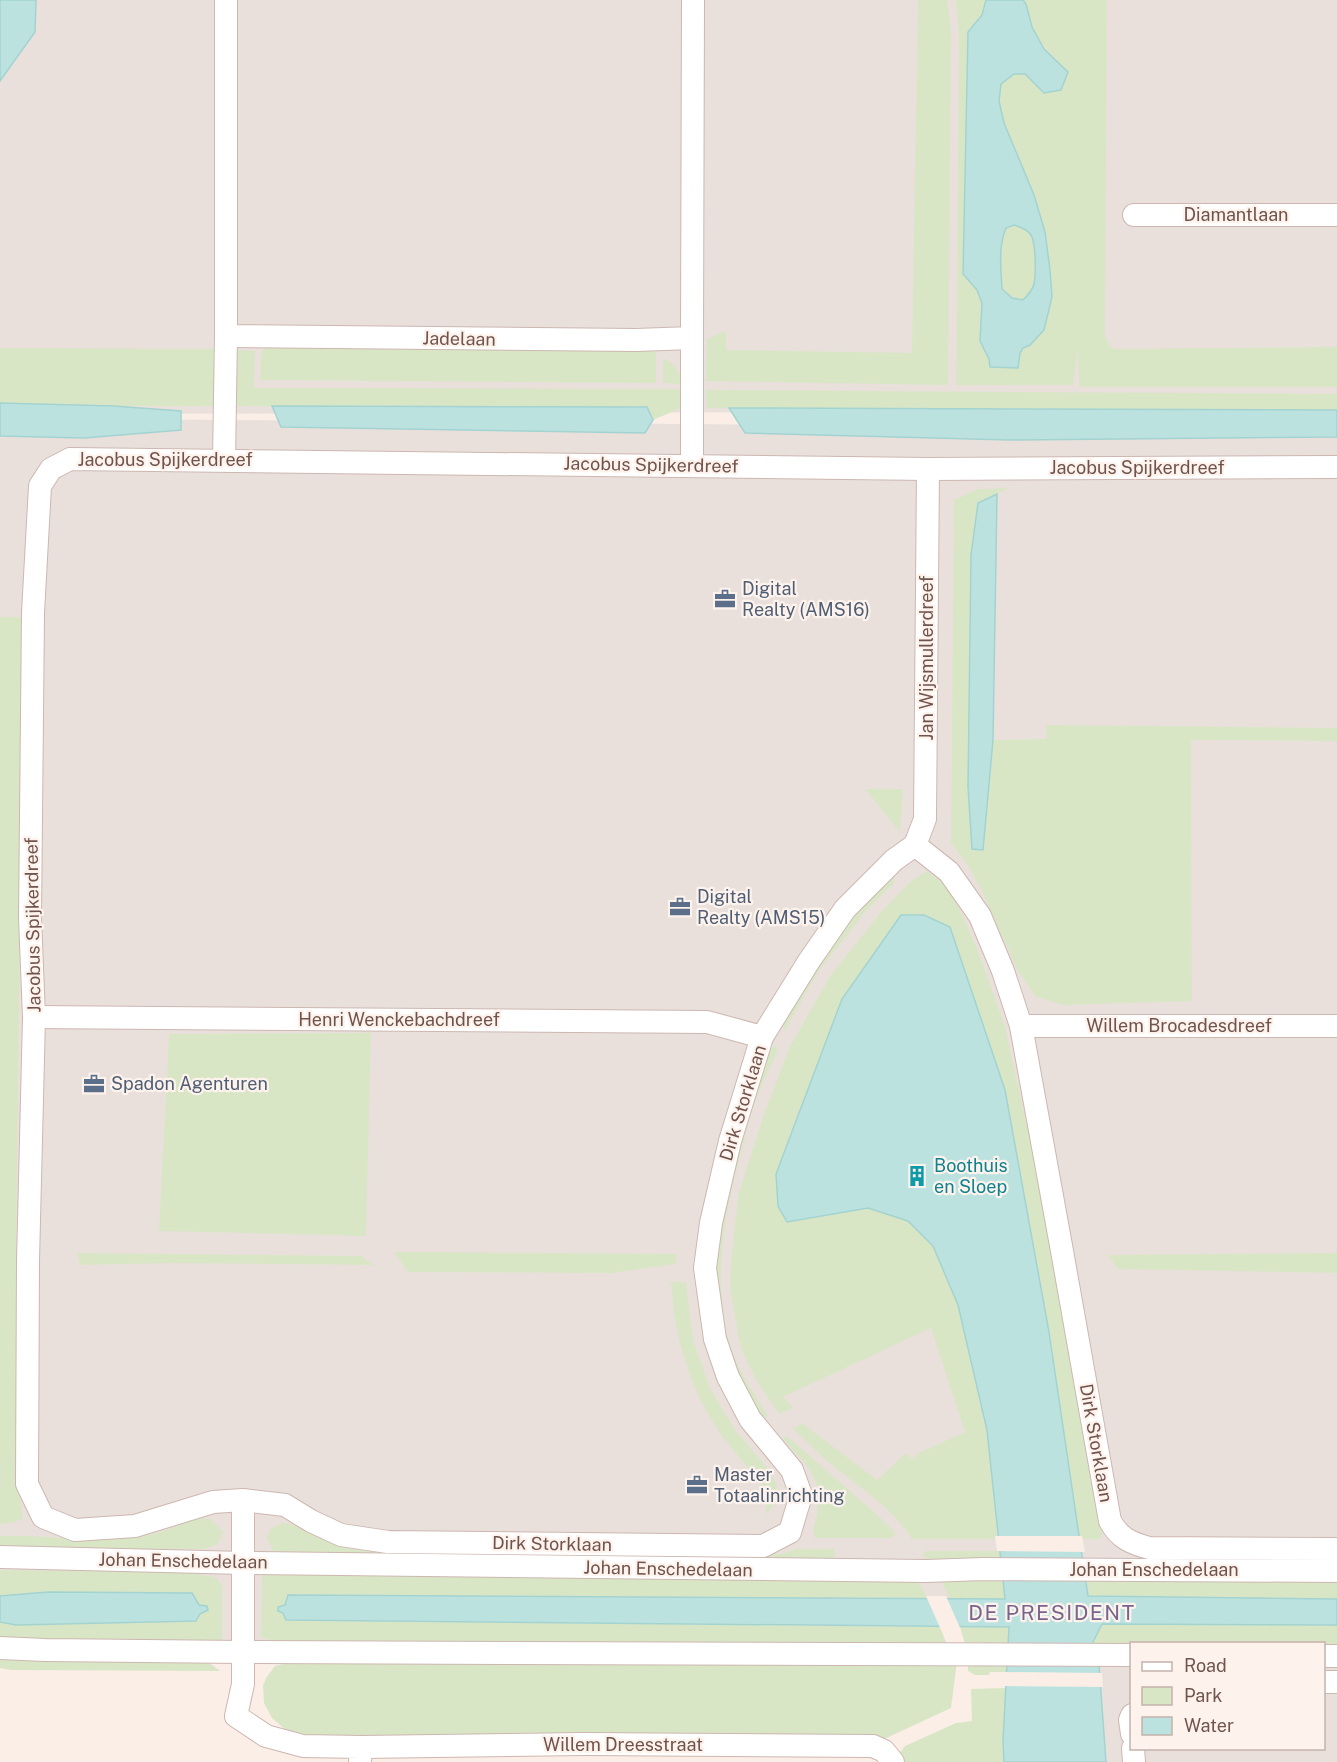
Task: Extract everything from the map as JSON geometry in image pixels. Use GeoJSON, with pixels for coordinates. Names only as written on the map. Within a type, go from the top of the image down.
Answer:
{"type":"FeatureCollection","features":[{"type":"Feature","properties":{"kind":"street"},"geometry":{"type":"LineString","coordinates":[[224,460],[226,0]]}},
{"type":"Feature","properties":{"kind":"street"},"geometry":{"type":"LineString","coordinates":[[692,465],[693,0]]}},
{"type":"Feature","properties":{"kind":"street","name":"Diamantlaan"},"geometry":{"type":"LineString","coordinates":[[1134,215],[1337,215]]}},
{"type":"Feature","properties":{"kind":"street","name":"Jadelaan"},"geometry":{"type":"LineString","coordinates":[[226,336],[624,340],[692,338]]}},
{"type":"Feature","properties":{"kind":"street","name":"Jacobus Spijkerdreef"},"geometry":{"type":"LineString","coordinates":[[43,1517],[27,1484],[28,1251],[34,1017],[30,918],[33,613],[40,486],[51,469],[70,459],[928,469],[1337,467]]}},
{"type":"Feature","properties":{"kind":"street","name":"Jan Wijsmullerdreef"},"geometry":{"type":"LineString","coordinates":[[915,845],[926,819],[928,469]]}},
{"type":"Feature","properties":{"kind":"street","name":"Dirk Storklaan"},"geometry":{"type":"LineString","coordinates":[[43,1517],[75,1530],[135,1526],[213,1502],[243,1500],[285,1505],[311,1521],[341,1535],[388,1542],[763,1546],[790,1532],[801,1494],[792,1470],[750,1419],[728,1377],[715,1339],[705,1268],[711,1223],[730,1141],[762,1037],[809,961],[845,909],[894,860],[915,845],[949,872],[980,916],[1003,971],[1020,1026],[1108,1511],[1115,1530],[1132,1544],[1149,1548],[1337,1549]]}},
{"type":"Feature","properties":{"kind":"street","name":"Henri Wenckebachdreef"},"geometry":{"type":"LineString","coordinates":[[34,1017],[707,1022],[762,1037]]}},
{"type":"Feature","properties":{"kind":"street","name":"Willem Brocadesdreef"},"geometry":{"type":"LineString","coordinates":[[1020,1026],[1337,1026]]}},
{"type":"Feature","properties":{"kind":"street"},"geometry":{"type":"LineString","coordinates":[[243,1500],[243,1652]]}},
{"type":"Feature","properties":{"kind":"street","name":"Johan Enschedelaan"},"geometry":{"type":"LineString","coordinates":[[0,1557],[244,1563],[926,1571],[984,1569],[1337,1571]]}},
{"type":"Feature","properties":{"kind":"street"},"geometry":{"type":"LineString","coordinates":[[0,1648],[243,1652],[1130,1655]]}},
{"type":"Feature","properties":{"kind":"street","name":"Willem Dreesstraat"},"geometry":{"type":"LineString","coordinates":[[243,1652],[243,1684],[236,1716],[266,1736],[303,1746],[360,1754],[573,1744],[873,1746],[888,1756]]}},
{"type":"Feature","properties":{"kind":"shaded area"},"geometry":{"type":"Polygon","coordinates":[[[0,0],[1337,0],[1337,411],[0,414],[0,0]]]}},
{"type":"Feature","properties":{"kind":"shaded area"},"geometry":{"type":"Polygon","coordinates":[[[0,418],[1337,430],[1337,1762],[1071,1762],[1054,1613],[295,1614],[291,1662],[0,1663],[0,418]]]}},
{"type":"Feature","properties":{"kind":"green space"},"geometry":{"type":"Polygon","coordinates":[[[918,0],[947,0],[951,30],[948,385],[706,381],[707,339],[726,331],[726,350],[912,353],[918,0]]]}},
{"type":"Feature","properties":{"kind":"green space"},"geometry":{"type":"Polygon","coordinates":[[[956,0],[986,0],[982,15],[968,32],[963,274],[977,290],[982,303],[980,341],[989,359],[990,367],[1018,367],[1020,353],[1044,330],[1052,297],[1020,158],[1007,132],[1000,101],[1001,83],[1014,74],[1025,74],[1044,93],[1057,59],[1038,39],[1023,0],[1055,0],[1057,2],[1057,0],[1107,0],[1105,335],[1109,345],[1115,349],[1337,347],[1337,387],[1079,387],[1078,348],[1073,385],[956,385],[959,37],[956,0]]]}},
{"type":"Feature","properties":{"kind":"green space"},"geometry":{"type":"Polygon","coordinates":[[[1014,225],[1031,235],[1035,251],[1034,284],[1023,300],[1012,298],[1002,289],[1003,235],[1006,228],[1014,225]]]}},
{"type":"Feature","properties":{"kind":"green space"},"geometry":{"type":"Polygon","coordinates":[[[268,347],[656,351],[656,383],[260,380],[261,352],[268,347]]]}},
{"type":"Feature","properties":{"kind":"green space"},"geometry":{"type":"Polygon","coordinates":[[[0,348],[255,351],[254,388],[683,389],[681,408],[653,420],[647,407],[113,406],[0,403],[0,348]]]}},
{"type":"Feature","properties":{"kind":"green space"},"geometry":{"type":"Polygon","coordinates":[[[663,358],[676,368],[683,384],[663,383],[663,358]]]}},
{"type":"Feature","properties":{"kind":"green space"},"geometry":{"type":"Polygon","coordinates":[[[706,390],[1337,394],[1337,410],[707,408],[706,390]]]}},
{"type":"Feature","properties":{"kind":"green space"},"geometry":{"type":"Polygon","coordinates":[[[1009,488],[978,503],[971,555],[968,787],[972,849],[983,850],[993,740],[1047,739],[1046,725],[1337,728],[1337,741],[1191,740],[1192,1001],[1062,1005],[1035,996],[1017,969],[980,887],[967,864],[951,843],[954,500],[978,489],[1009,488]]]}},
{"type":"Feature","properties":{"kind":"green space"},"geometry":{"type":"Polygon","coordinates":[[[0,617],[24,617],[16,1251],[18,1486],[23,1518],[15,1522],[0,1524],[0,617]]]}},
{"type":"Feature","properties":{"kind":"green space"},"geometry":{"type":"Polygon","coordinates":[[[865,789],[903,789],[900,832],[865,789]]]}},
{"type":"Feature","properties":{"kind":"green space"},"geometry":{"type":"Polygon","coordinates":[[[927,871],[945,885],[962,914],[1004,1023],[1056,1255],[1103,1531],[1100,1539],[912,1539],[904,1527],[884,1507],[827,1461],[793,1429],[802,1423],[877,1480],[906,1453],[912,1459],[919,1453],[965,1432],[931,1328],[783,1397],[793,1408],[779,1414],[756,1380],[743,1353],[738,1335],[730,1286],[738,1196],[763,1117],[790,1046],[831,975],[881,912],[910,882],[927,871]]]}},
{"type":"Feature","properties":{"kind":"green space"},"geometry":{"type":"Polygon","coordinates":[[[895,877],[893,884],[864,913],[818,972],[784,1032],[783,1026],[828,951],[861,909],[895,877]]]}},
{"type":"Feature","properties":{"kind":"green space"},"geometry":{"type":"Polygon","coordinates":[[[371,1033],[366,1236],[159,1231],[169,1034],[371,1033]]]}},
{"type":"Feature","properties":{"kind":"green space"},"geometry":{"type":"Polygon","coordinates":[[[776,1046],[778,1049],[753,1107],[734,1182],[725,1225],[721,1269],[723,1312],[730,1345],[744,1377],[768,1416],[764,1419],[740,1384],[722,1338],[714,1270],[718,1227],[750,1098],[771,1048],[776,1046]]]}},
{"type":"Feature","properties":{"kind":"green space"},"geometry":{"type":"Polygon","coordinates":[[[394,1252],[677,1254],[675,1264],[611,1273],[408,1272],[394,1252]]]}},
{"type":"Feature","properties":{"kind":"green space"},"geometry":{"type":"Polygon","coordinates":[[[77,1253],[361,1256],[374,1265],[171,1263],[80,1265],[77,1253]]]}},
{"type":"Feature","properties":{"kind":"green space"},"geometry":{"type":"Polygon","coordinates":[[[1337,1253],[1337,1273],[1118,1269],[1107,1255],[1337,1253]]]}},
{"type":"Feature","properties":{"kind":"green space"},"geometry":{"type":"Polygon","coordinates":[[[671,1282],[686,1282],[693,1340],[710,1388],[735,1430],[768,1469],[777,1486],[773,1505],[766,1515],[765,1489],[721,1435],[693,1384],[679,1340],[671,1282]]]}},
{"type":"Feature","properties":{"kind":"green space"},"geometry":{"type":"Polygon","coordinates":[[[787,1436],[876,1514],[894,1531],[895,1535],[891,1538],[815,1538],[813,1529],[817,1516],[818,1487],[809,1468],[783,1439],[787,1436]]]}},
{"type":"Feature","properties":{"kind":"green space"},"geometry":{"type":"Polygon","coordinates":[[[196,1518],[210,1519],[223,1532],[218,1544],[205,1549],[0,1549],[0,1536],[122,1539],[154,1534],[196,1518]]]}},
{"type":"Feature","properties":{"kind":"green space"},"geometry":{"type":"Polygon","coordinates":[[[283,1523],[298,1525],[325,1539],[357,1550],[390,1553],[782,1554],[795,1549],[834,1549],[834,1563],[275,1553],[267,1539],[270,1529],[283,1523]]]}},
{"type":"Feature","properties":{"kind":"green space"},"geometry":{"type":"Polygon","coordinates":[[[926,1551],[1000,1551],[1000,1561],[928,1565],[923,1553],[926,1551]]]}},
{"type":"Feature","properties":{"kind":"green space"},"geometry":{"type":"Polygon","coordinates":[[[0,1570],[184,1572],[215,1577],[222,1585],[222,1641],[0,1643],[0,1570]]]}},
{"type":"Feature","properties":{"kind":"green space"},"geometry":{"type":"Polygon","coordinates":[[[264,1572],[916,1576],[927,1598],[288,1595],[285,1605],[278,1607],[278,1611],[283,1613],[286,1620],[940,1627],[949,1650],[282,1643],[263,1638],[261,1635],[262,1576],[264,1572]]]}},
{"type":"Feature","properties":{"kind":"green space"},"geometry":{"type":"Polygon","coordinates":[[[939,1576],[1003,1579],[1005,1599],[950,1599],[939,1576]]]}},
{"type":"Feature","properties":{"kind":"green space"},"geometry":{"type":"Polygon","coordinates":[[[1085,1579],[1337,1579],[1337,1599],[1088,1596],[1085,1579]]]}},
{"type":"Feature","properties":{"kind":"green space"},"geometry":{"type":"Polygon","coordinates":[[[1102,1624],[1337,1625],[1337,1651],[1325,1651],[1325,1642],[1130,1642],[1130,1650],[1093,1645],[1102,1624]]]}},
{"type":"Feature","properties":{"kind":"green space"},"geometry":{"type":"Polygon","coordinates":[[[960,1627],[1009,1627],[1008,1646],[966,1647],[960,1627]]]}},
{"type":"Feature","properties":{"kind":"green space"},"geometry":{"type":"Polygon","coordinates":[[[0,1655],[201,1657],[220,1671],[11,1670],[0,1668],[0,1655]]]}},
{"type":"Feature","properties":{"kind":"green space"},"geometry":{"type":"Polygon","coordinates":[[[957,1661],[951,1708],[882,1740],[308,1737],[289,1733],[272,1718],[264,1703],[263,1686],[275,1666],[291,1662],[957,1661]]]}},
{"type":"Feature","properties":{"kind":"green space"},"geometry":{"type":"Polygon","coordinates":[[[968,1662],[1007,1663],[1006,1672],[975,1675],[968,1671],[968,1662]]]}},
{"type":"Feature","properties":{"kind":"green space"},"geometry":{"type":"Polygon","coordinates":[[[1006,1688],[1006,1762],[902,1762],[899,1754],[905,1746],[956,1723],[972,1721],[971,1689],[1006,1688]]]}},
{"type":"Feature","properties":{"kind":"water"},"geometry":{"type":"Polygon","coordinates":[[[0,0],[36,0],[35,32],[0,81],[0,0]]]}},
{"type":"Feature","properties":{"kind":"water"},"geometry":{"type":"Polygon","coordinates":[[[986,0],[1023,0],[1032,27],[1044,49],[1068,72],[1061,90],[1044,93],[1025,74],[1014,74],[1001,84],[999,101],[1004,123],[1034,195],[1045,232],[1052,297],[1044,330],[1030,345],[1023,348],[1018,368],[990,367],[989,359],[980,341],[982,303],[977,290],[963,274],[968,32],[982,15],[986,0]],[[1014,225],[1006,228],[1003,235],[1002,289],[1012,298],[1023,300],[1034,284],[1035,251],[1031,235],[1014,225]]]}},
{"type":"Feature","properties":{"kind":"water"},"geometry":{"type":"Polygon","coordinates":[[[0,403],[113,406],[181,411],[181,430],[84,438],[0,436],[0,403]]]}},
{"type":"Feature","properties":{"kind":"water"},"geometry":{"type":"Polygon","coordinates":[[[272,406],[647,407],[653,420],[645,433],[281,427],[272,406]]]}},
{"type":"Feature","properties":{"kind":"water"},"geometry":{"type":"Polygon","coordinates":[[[729,408],[1337,410],[1337,437],[1010,440],[745,433],[729,408]]]}},
{"type":"Feature","properties":{"kind":"water"},"geometry":{"type":"Polygon","coordinates":[[[997,494],[993,740],[983,850],[972,849],[968,787],[971,555],[978,503],[997,494]]]}},
{"type":"Feature","properties":{"kind":"water"},"geometry":{"type":"Polygon","coordinates":[[[901,915],[924,915],[950,927],[1005,1090],[1049,1332],[1088,1596],[1337,1599],[1337,1625],[1102,1624],[1093,1642],[1099,1665],[1106,1762],[1004,1762],[1009,1627],[286,1620],[283,1613],[278,1611],[278,1607],[285,1605],[288,1595],[1005,1599],[987,1430],[958,1305],[933,1246],[908,1221],[868,1208],[787,1222],[778,1206],[776,1174],[842,999],[901,915]]]}},
{"type":"Feature","properties":{"kind":"water"},"geometry":{"type":"Polygon","coordinates":[[[48,1592],[192,1593],[199,1605],[207,1606],[208,1610],[200,1614],[196,1621],[16,1625],[0,1622],[0,1596],[48,1592]]]}},
{"type":"Feature","properties":{"kind":"pier"},"geometry":{"type":"Polygon","coordinates":[[[995,1536],[1082,1536],[1085,1552],[997,1551],[995,1536]]]}},
{"type":"Feature","properties":{"kind":"pier"},"geometry":{"type":"Polygon","coordinates":[[[926,1596],[946,1596],[961,1630],[941,1630],[926,1596]]]}},
{"type":"Feature","properties":{"kind":"pier"},"geometry":{"type":"Polygon","coordinates":[[[1004,1672],[1102,1673],[1103,1687],[1003,1686],[1004,1672]]]}},
{"type":"Feature","properties":{"kind":"place","name":"Digital Realty (AMS16)"},"geometry":{"type":"Point","coordinates":[725,599]}},
{"type":"Feature","properties":{"kind":"place","name":"Digital Realty (AMS15)"},"geometry":{"type":"Point","coordinates":[680,907]}},
{"type":"Feature","properties":{"kind":"place","name":"Spadon Agenturen"},"geometry":{"type":"Point","coordinates":[94,1084]}},
{"type":"Feature","properties":{"kind":"place","name":"Boothuis en Sloep"},"geometry":{"type":"Point","coordinates":[917,1176]}},
{"type":"Feature","properties":{"kind":"place","name":"Master Totaalinrichting"},"geometry":{"type":"Point","coordinates":[697,1485]}},
{"type":"Feature","properties":{"kind":"district","name":"DE PRESIDENT"},"geometry":{"type":"Point","coordinates":[1052,1613]}}]}
